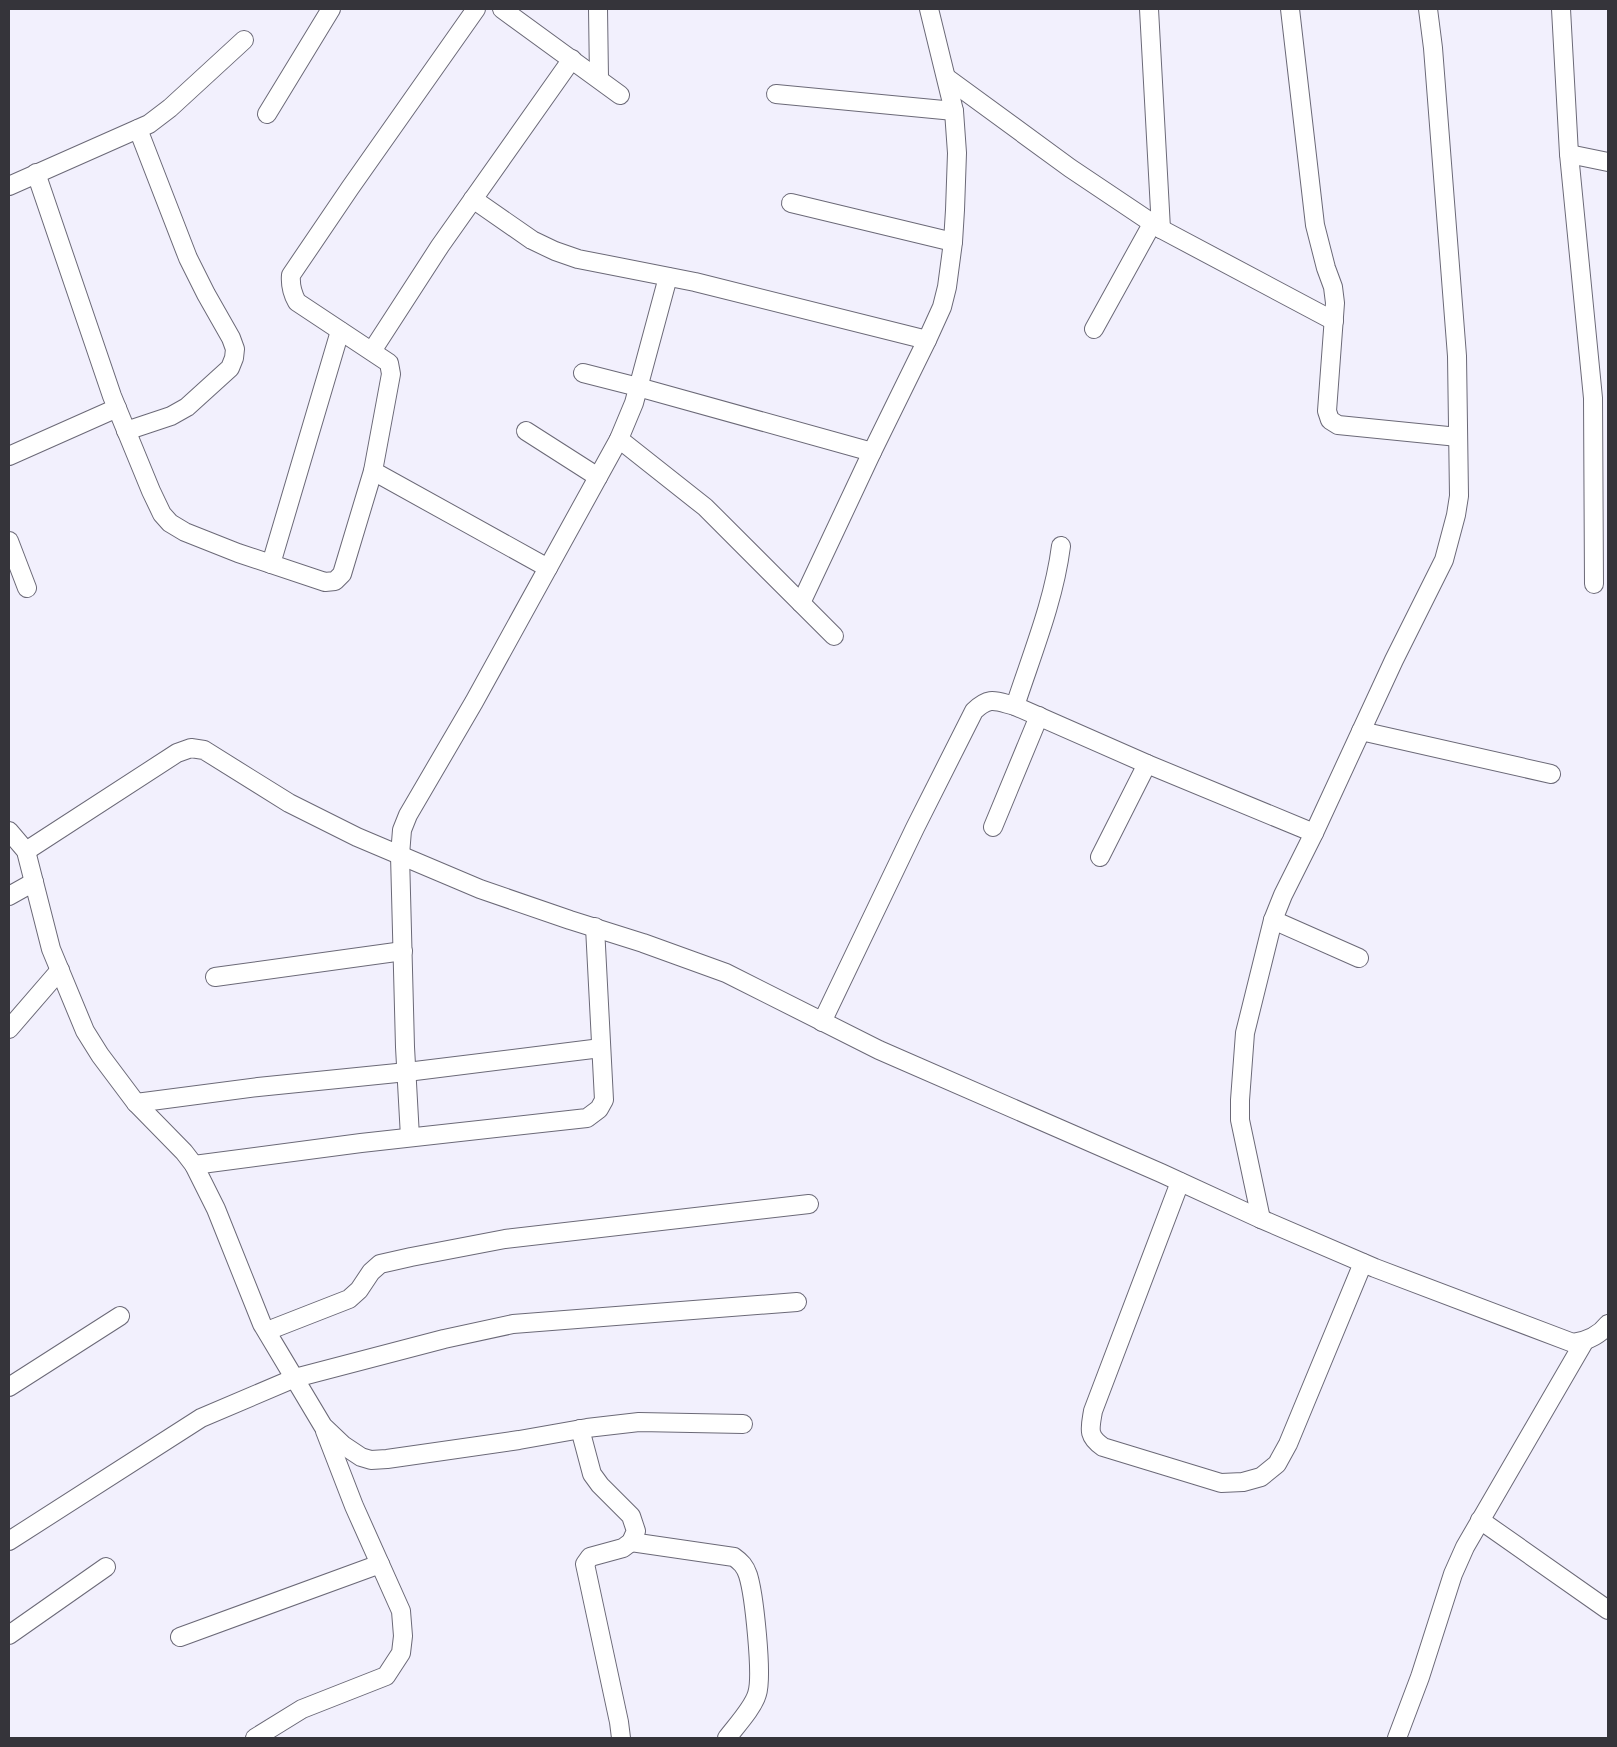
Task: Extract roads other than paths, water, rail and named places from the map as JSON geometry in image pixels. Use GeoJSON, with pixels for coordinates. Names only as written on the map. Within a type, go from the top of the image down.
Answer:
{"type":"FeatureCollection","features":[{"type":"Feature","properties":{"kind":"street"},"geometry":{"type":"LineString","coordinates":[[267,114],[331,9]]}},
{"type":"Feature","properties":{"kind":"street"},"geometry":{"type":"LineString","coordinates":[[36,173],[117,408],[162,514],[170,523],[185,532],[238,554],[325,582],[335,581],[342,574],[373,471],[391,374],[389,363],[298,302],[292,293],[291,275],[476,9]]}},
{"type":"Feature","properties":{"kind":"street"},"geometry":{"type":"LineString","coordinates":[[502,9],[620,95]]}},
{"type":"Feature","properties":{"kind":"street"},"geometry":{"type":"LineString","coordinates":[[598,9],[599,78]]}},
{"type":"Feature","properties":{"kind":"street"},"geometry":{"type":"LineString","coordinates":[[801,603],[927,340],[942,307],[947,287],[953,242],[957,153],[954,111],[929,9]]}},
{"type":"Feature","properties":{"kind":"street"},"geometry":{"type":"LineString","coordinates":[[1094,328],[1156,227],[1149,9]]}},
{"type":"Feature","properties":{"kind":"street"},"geometry":{"type":"LineString","coordinates":[[1290,9],[1315,225],[1333,287],[1335,303],[1327,411],[1330,420],[1338,424],[1458,437]]}},
{"type":"Feature","properties":{"kind":"street"},"geometry":{"type":"LineString","coordinates":[[1261,1219],[1240,1120],[1240,1100],[1245,1033],[1273,920],[1394,660],[1444,560],[1456,515],[1458,496],[1457,356],[1433,48],[1428,9]]}},
{"type":"Feature","properties":{"kind":"street"},"geometry":{"type":"LineString","coordinates":[[1560,9],[1569,154],[1601,398],[1594,584]]}},
{"type":"Feature","properties":{"kind":"street"},"geometry":{"type":"LineString","coordinates":[[9,186],[149,124],[170,108],[244,40]]}},
{"type":"Feature","properties":{"kind":"street"},"geometry":{"type":"LineString","coordinates":[[372,351],[440,246],[572,59]]}},
{"type":"Feature","properties":{"kind":"street"},"geometry":{"type":"LineString","coordinates":[[947,78],[1070,168],[1156,227],[1334,321]]}},
{"type":"Feature","properties":{"kind":"street"},"geometry":{"type":"LineString","coordinates":[[776,94],[954,111]]}},
{"type":"Feature","properties":{"kind":"street"},"geometry":{"type":"LineString","coordinates":[[126,431],[171,416],[187,408],[230,368],[235,349],[188,258],[138,129]]}},
{"type":"Feature","properties":{"kind":"street"},"geometry":{"type":"LineString","coordinates":[[1569,154],[1608,162]]}},
{"type":"Feature","properties":{"kind":"street"},"geometry":{"type":"LineString","coordinates":[[473,199],[532,240],[555,251],[586,261],[695,282],[927,340]]}},
{"type":"Feature","properties":{"kind":"street"},"geometry":{"type":"LineString","coordinates":[[791,203],[953,242]]}},
{"type":"Feature","properties":{"kind":"street"},"geometry":{"type":"LineString","coordinates":[[410,1137],[402,951],[400,855],[402,830],[408,814],[474,702],[619,439],[634,403],[668,277]]}},
{"type":"Feature","properties":{"kind":"street"},"geometry":{"type":"LineString","coordinates":[[270,564],[340,331]]}},
{"type":"Feature","properties":{"kind":"street"},"geometry":{"type":"LineString","coordinates":[[582,373],[872,452]]}},
{"type":"Feature","properties":{"kind":"street"},"geometry":{"type":"LineString","coordinates":[[9,456],[117,408]]}},
{"type":"Feature","properties":{"kind":"street"},"geometry":{"type":"LineString","coordinates":[[526,431],[598,477]]}},
{"type":"Feature","properties":{"kind":"street"},"geometry":{"type":"LineString","coordinates":[[619,439],[705,508],[834,636]]}},
{"type":"Feature","properties":{"kind":"street"},"geometry":{"type":"LineString","coordinates":[[373,471],[548,568]]}},
{"type":"Feature","properties":{"kind":"street"},"geometry":{"type":"LineString","coordinates":[[9,540],[27,588]]}},
{"type":"Feature","properties":{"kind":"street"},"geometry":{"type":"LineString","coordinates":[[1015,706],[1050,598],[1058,569],[1061,546]]}},
{"type":"Feature","properties":{"kind":"street"},"geometry":{"type":"LineString","coordinates":[[822,1022],[915,828],[974,711],[984,702],[994,700],[1015,706],[1147,764],[1314,833]]}},
{"type":"Feature","properties":{"kind":"street"},"geometry":{"type":"LineString","coordinates":[[993,827],[1039,716]]}},
{"type":"Feature","properties":{"kind":"street"},"geometry":{"type":"LineString","coordinates":[[1361,731],[1551,774]]}},
{"type":"Feature","properties":{"kind":"street"},"geometry":{"type":"LineString","coordinates":[[26,851],[177,754],[192,748],[204,750],[289,803],[357,837],[480,889],[643,943],[726,973],[879,1050],[1363,1263],[1573,1343],[1584,1342],[1594,1337],[1608,1324]]}},
{"type":"Feature","properties":{"kind":"street"},"geometry":{"type":"LineString","coordinates":[[1100,857],[1147,764]]}},
{"type":"Feature","properties":{"kind":"street"},"geometry":{"type":"LineString","coordinates":[[9,831],[26,851],[51,949],[85,1031],[100,1055],[136,1103],[184,1152],[194,1165],[216,1209],[262,1324],[324,1426],[354,1506],[401,1610],[403,1636],[401,1653],[386,1676],[302,1709],[255,1738]]}},
{"type":"Feature","properties":{"kind":"street"},"geometry":{"type":"LineString","coordinates":[[9,896],[34,882]]}},
{"type":"Feature","properties":{"kind":"street"},"geometry":{"type":"LineString","coordinates":[[1273,920],[1359,958]]}},
{"type":"Feature","properties":{"kind":"street"},"geometry":{"type":"LineString","coordinates":[[194,1165],[410,1137],[587,1118],[599,1109],[604,1100],[594,928]]}},
{"type":"Feature","properties":{"kind":"street"},"geometry":{"type":"LineString","coordinates":[[215,978],[402,951]]}},
{"type":"Feature","properties":{"kind":"street"},"geometry":{"type":"LineString","coordinates":[[9,1029],[60,970]]}},
{"type":"Feature","properties":{"kind":"street"},"geometry":{"type":"LineString","coordinates":[[136,1103],[258,1087],[407,1072],[601,1048]]}},
{"type":"Feature","properties":{"kind":"street"},"geometry":{"type":"LineString","coordinates":[[1180,1182],[1093,1411],[1090,1430],[1093,1440],[1103,1447],[1220,1483],[1243,1482],[1261,1477],[1277,1464],[1288,1444],[1363,1263]]}},
{"type":"Feature","properties":{"kind":"street"},"geometry":{"type":"LineString","coordinates":[[267,1331],[349,1299],[359,1290],[371,1272],[380,1264],[505,1240],[809,1204]]}},
{"type":"Feature","properties":{"kind":"street"},"geometry":{"type":"LineString","coordinates":[[9,1541],[202,1418],[295,1378],[444,1339],[513,1324],[797,1302]]}},
{"type":"Feature","properties":{"kind":"street"},"geometry":{"type":"LineString","coordinates":[[9,1387],[120,1316]]}},
{"type":"Feature","properties":{"kind":"street"},"geometry":{"type":"LineString","coordinates":[[1397,1738],[1420,1677],[1453,1574],[1465,1547],[1584,1342]]}},
{"type":"Feature","properties":{"kind":"street"},"geometry":{"type":"LineString","coordinates":[[324,1426],[343,1445],[371,1460],[639,1422],[743,1424]]}},
{"type":"Feature","properties":{"kind":"street"},"geometry":{"type":"LineString","coordinates":[[580,1429],[592,1474],[600,1485],[631,1516],[636,1531],[631,1542],[623,1548],[590,1557],[585,1564],[621,1738]]}},
{"type":"Feature","properties":{"kind":"street"},"geometry":{"type":"LineString","coordinates":[[1480,1520],[1608,1610]]}},
{"type":"Feature","properties":{"kind":"street"},"geometry":{"type":"LineString","coordinates":[[631,1542],[734,1557],[743,1564],[748,1574],[755,1616],[759,1680],[757,1694],[727,1738]]}},
{"type":"Feature","properties":{"kind":"street"},"geometry":{"type":"LineString","coordinates":[[180,1636],[380,1564]]}},
{"type":"Feature","properties":{"kind":"street"},"geometry":{"type":"LineString","coordinates":[[9,1635],[106,1567]]}}]}
